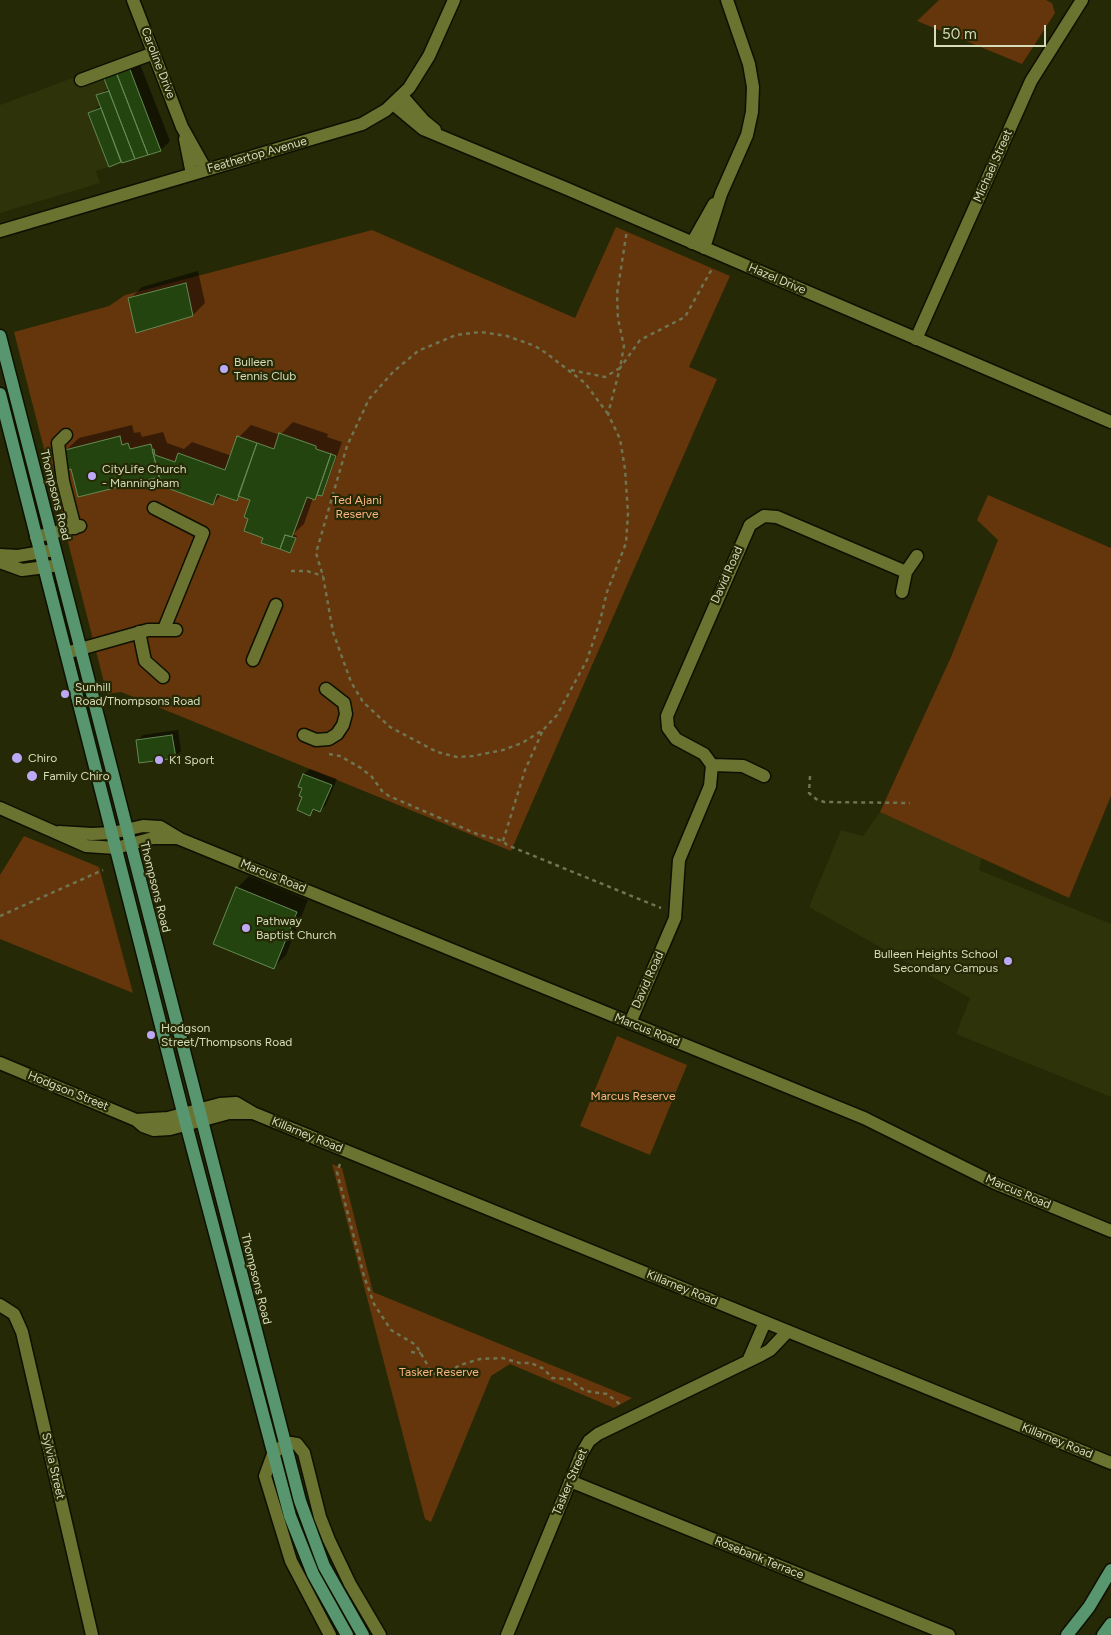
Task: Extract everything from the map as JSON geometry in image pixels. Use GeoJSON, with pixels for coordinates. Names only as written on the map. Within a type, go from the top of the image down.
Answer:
{"type":"FeatureCollection","features":[{"type":"Feature","properties":{"kind":"main road","name":"Thompsons Road"},"geometry":{"type":"LineString","coordinates":[[0,336],[303,1510],[316,1547],[363,1635]]}},
{"type":"Feature","properties":{"kind":"main road"},"geometry":{"type":"LineString","coordinates":[[0,394],[185,1119],[273,1454],[300,1546],[313,1574],[347,1635]]}},
{"type":"Feature","properties":{"kind":"main road"},"geometry":{"type":"LineString","coordinates":[[1067,1635],[1089,1607],[1111,1570]]}},
{"type":"Feature","properties":{"kind":"main road"},"geometry":{"type":"LineString","coordinates":[[1103,1635],[1111,1624]]}},
{"type":"Feature","properties":{"kind":"street","name":"Caroline Drive"},"geometry":{"type":"LineString","coordinates":[[134,0],[182,127],[206,170]]}},
{"type":"Feature","properties":{"kind":"street","name":"Feathertop Avenue"},"geometry":{"type":"LineString","coordinates":[[0,231],[349,128],[374,117],[397,100],[424,67],[454,0]]}},
{"type":"Feature","properties":{"kind":"street"},"geometry":{"type":"LineString","coordinates":[[704,248],[721,194],[747,134],[753,100],[749,64],[727,0]]}},
{"type":"Feature","properties":{"kind":"street","name":"Michael Street"},"geometry":{"type":"LineString","coordinates":[[916,339],[1031,81],[1082,0]]}},
{"type":"Feature","properties":{"kind":"street"},"geometry":{"type":"LineString","coordinates":[[81,80],[154,53]]}},
{"type":"Feature","properties":{"kind":"street","name":"Hazel Drive"},"geometry":{"type":"LineString","coordinates":[[397,100],[443,136],[1111,422]]}},
{"type":"Feature","properties":{"kind":"street","name":"Caroline Drive"},"geometry":{"type":"LineString","coordinates":[[182,127],[192,174]]}},
{"type":"Feature","properties":{"kind":"street"},"geometry":{"type":"LineString","coordinates":[[692,243],[721,194]]}},
{"type":"Feature","properties":{"kind":"street"},"geometry":{"type":"LineString","coordinates":[[36,537],[78,527],[63,481],[58,443],[66,435]]}},
{"type":"Feature","properties":{"kind":"street"},"geometry":{"type":"LineString","coordinates":[[66,653],[139,632],[170,629],[203,533],[154,508]]}},
{"type":"Feature","properties":{"kind":"street","name":"David Road"},"geometry":{"type":"LineString","coordinates":[[630,1023],[675,918],[680,860],[710,786],[712,765],[704,754],[676,739],[668,728],[667,716],[750,524],[764,516],[784,519],[906,572]]}},
{"type":"Feature","properties":{"kind":"street"},"geometry":{"type":"LineString","coordinates":[[0,555],[18,556],[54,550]]}},
{"type":"Feature","properties":{"kind":"street"},"geometry":{"type":"LineString","coordinates":[[902,592],[906,572],[917,556]]}},
{"type":"Feature","properties":{"kind":"street"},"geometry":{"type":"LineString","coordinates":[[0,562],[18,570],[58,565]]}},
{"type":"Feature","properties":{"kind":"street"},"geometry":{"type":"LineString","coordinates":[[253,660],[276,605]]}},
{"type":"Feature","properties":{"kind":"street"},"geometry":{"type":"LineString","coordinates":[[139,632],[145,661],[163,677]]}},
{"type":"Feature","properties":{"kind":"street"},"geometry":{"type":"LineString","coordinates":[[304,735],[316,740],[329,739],[343,726],[346,714],[344,703],[326,689]]}},
{"type":"Feature","properties":{"kind":"street"},"geometry":{"type":"LineString","coordinates":[[712,765],[743,766],[764,776]]}},
{"type":"Feature","properties":{"kind":"street"},"geometry":{"type":"LineString","coordinates":[[0,808],[59,832]]}},
{"type":"Feature","properties":{"kind":"street","name":"Marcus Road"},"geometry":{"type":"LineString","coordinates":[[59,832],[79,834],[112,833],[152,825],[167,830],[180,838],[872,1122],[995,1183],[1111,1231]]}},
{"type":"Feature","properties":{"kind":"street","name":"Marcus Road"},"geometry":{"type":"LineString","coordinates":[[59,832],[86,846],[116,848],[153,838],[180,838]]}},
{"type":"Feature","properties":{"kind":"street","name":"Hodgson Street"},"geometry":{"type":"LineString","coordinates":[[0,1063],[136,1120],[143,1126],[154,1130],[185,1119]]}},
{"type":"Feature","properties":{"kind":"street","name":"Killarney Road"},"geometry":{"type":"LineString","coordinates":[[185,1119],[200,1115],[230,1102],[243,1106],[253,1113],[1111,1463]]}},
{"type":"Feature","properties":{"kind":"street","name":"Sylvia Street"},"geometry":{"type":"LineString","coordinates":[[0,1305],[14,1314],[22,1332],[92,1635]]}},
{"type":"Feature","properties":{"kind":"street"},"geometry":{"type":"LineString","coordinates":[[749,1359],[765,1322]]}},
{"type":"Feature","properties":{"kind":"street","name":"Tasker Street"},"geometry":{"type":"LineString","coordinates":[[507,1635],[585,1446],[592,1438],[770,1350],[788,1331]]}},
{"type":"Feature","properties":{"kind":"street"},"geometry":{"type":"LineString","coordinates":[[330,1635],[300,1580],[282,1538],[265,1476],[273,1454],[285,1444],[296,1444],[304,1453],[320,1517],[329,1540],[350,1584],[380,1635]]}},
{"type":"Feature","properties":{"kind":"street","name":"Rosebank Terrace"},"geometry":{"type":"LineString","coordinates":[[570,1481],[949,1635]]}},
{"type":"Feature","properties":{"kind":"path"},"geometry":{"type":"LineString","coordinates":[[608,414],[624,346],[618,319],[617,294],[627,230]]}},
{"type":"Feature","properties":{"kind":"path"},"geometry":{"type":"LineString","coordinates":[[570,370],[605,377],[620,368],[640,340],[685,317],[713,267]]}},
{"type":"Feature","properties":{"kind":"path"},"geometry":{"type":"LineString","coordinates":[[481,332],[507,336],[535,346],[570,370],[585,383],[608,414],[620,439],[625,468],[628,513],[626,543],[607,592],[587,660],[557,716],[543,730],[503,750],[482,755],[456,756],[417,743],[390,727],[366,706],[351,682],[333,632],[323,576],[316,553],[350,438],[369,399],[406,359],[443,339],[481,332]]}},
{"type":"Feature","properties":{"kind":"path"},"geometry":{"type":"LineString","coordinates":[[291,571],[307,571],[323,576]]}},
{"type":"Feature","properties":{"kind":"path"},"geometry":{"type":"LineString","coordinates":[[503,841],[525,770],[543,730]]}},
{"type":"Feature","properties":{"kind":"path"},"geometry":{"type":"LineString","coordinates":[[325,754],[340,756],[361,768],[389,796],[478,834],[503,841],[507,845],[661,908]]}},
{"type":"Feature","properties":{"kind":"path"},"geometry":{"type":"LineString","coordinates":[[810,776],[809,793],[816,799],[824,802],[910,803]]}},
{"type":"Feature","properties":{"kind":"path"},"geometry":{"type":"LineString","coordinates":[[0,916],[104,870]]}},
{"type":"Feature","properties":{"kind":"path"},"geometry":{"type":"LineString","coordinates":[[340,1164],[337,1172],[364,1276],[374,1304],[386,1324],[416,1345],[432,1373],[439,1376],[460,1365],[480,1360],[502,1358],[520,1363],[534,1364],[552,1378],[569,1379],[585,1391],[607,1394],[622,1406]]}},
{"type":"Feature","properties":{"kind":"path"},"geometry":{"type":"LineString","coordinates":[[411,1352],[422,1353]]}},
{"type":"Feature","properties":{"kind":"shaded area"},"geometry":{"type":"Polygon","coordinates":[[[126,58],[161,151],[96,171],[100,183],[0,213],[0,105],[126,58]]]}},
{"type":"Feature","properties":{"kind":"shaded area","name":"Bulleen Heights School Secondary Campus"},"geometry":{"type":"Polygon","coordinates":[[[880,812],[982,854],[979,870],[1111,924],[1111,1097],[956,1034],[970,998],[809,907],[841,830],[863,836],[880,812]]]}},
{"type":"Feature","properties":{"kind":"green space"},"geometry":{"type":"Polygon","coordinates":[[[939,0],[1046,0],[1052,3],[1055,13],[1022,64],[917,21],[939,0]]]}},
{"type":"Feature","properties":{"kind":"green space","name":"Ted Ajani Reserve"},"geometry":{"type":"Polygon","coordinates":[[[616,227],[730,276],[689,367],[717,379],[511,851],[121,692],[107,694],[14,332],[109,306],[125,295],[372,230],[575,318],[616,227]]]}},
{"type":"Feature","properties":{"kind":"green space"},"geometry":{"type":"Polygon","coordinates":[[[988,495],[1111,548],[1111,796],[1069,898],[880,812],[951,657],[998,540],[977,520],[988,495]]]}},
{"type":"Feature","properties":{"kind":"green space"},"geometry":{"type":"Polygon","coordinates":[[[24,836],[99,867],[133,993],[0,939],[0,875],[24,836]]]}},
{"type":"Feature","properties":{"kind":"green space","name":"Marcus Reserve"},"geometry":{"type":"Polygon","coordinates":[[[617,1036],[687,1065],[650,1155],[580,1126],[617,1036]]]}},
{"type":"Feature","properties":{"kind":"green space","name":"Tasker Reserve"},"geometry":{"type":"Polygon","coordinates":[[[332,1164],[342,1168],[373,1292],[632,1398],[614,1408],[510,1364],[491,1376],[431,1522],[425,1519],[332,1164]]]}},
{"type":"Feature","properties":{"kind":"building"},"geometry":{"type":"Polygon","coordinates":[[[129,67],[161,151],[148,155],[116,72],[129,67]]]}},
{"type":"Feature","properties":{"kind":"building"},"geometry":{"type":"Polygon","coordinates":[[[116,72],[148,155],[135,159],[103,76],[116,72]]]}},
{"type":"Feature","properties":{"kind":"building"},"geometry":{"type":"Polygon","coordinates":[[[109,91],[135,159],[122,163],[96,95],[109,91]]]}},
{"type":"Feature","properties":{"kind":"building"},"geometry":{"type":"Polygon","coordinates":[[[101,108],[121,162],[109,167],[88,113],[101,108]]]}},
{"type":"Feature","properties":{"kind":"building"},"geometry":{"type":"Polygon","coordinates":[[[186,283],[193,316],[136,333],[128,298],[186,283]]]}},
{"type":"Feature","properties":{"kind":"building"},"geometry":{"type":"Polygon","coordinates":[[[279,433],[316,446],[316,449],[331,454],[315,500],[307,497],[292,537],[285,535],[280,549],[261,543],[263,538],[244,531],[248,519],[244,517],[250,500],[238,496],[257,443],[274,449],[279,433]]]}},
{"type":"Feature","properties":{"kind":"building"},"geometry":{"type":"Polygon","coordinates":[[[120,436],[122,445],[128,443],[130,449],[151,444],[159,477],[78,497],[71,469],[66,470],[63,457],[67,457],[65,450],[120,436]]]}},
{"type":"Feature","properties":{"kind":"building"},"geometry":{"type":"Polygon","coordinates":[[[237,436],[257,443],[237,501],[217,494],[213,505],[162,486],[152,450],[154,449],[155,455],[175,462],[178,453],[225,470],[237,436]]]}},
{"type":"Feature","properties":{"kind":"building"},"geometry":{"type":"Polygon","coordinates":[[[331,454],[336,456],[322,496],[317,495],[331,454]]]}},
{"type":"Feature","properties":{"kind":"building"},"geometry":{"type":"Polygon","coordinates":[[[285,535],[296,538],[290,553],[280,549],[285,535]]]}},
{"type":"Feature","properties":{"kind":"building"},"geometry":{"type":"Polygon","coordinates":[[[172,735],[176,758],[139,763],[136,740],[172,735]]]}},
{"type":"Feature","properties":{"kind":"building"},"geometry":{"type":"Polygon","coordinates":[[[303,774],[332,785],[320,812],[313,809],[310,816],[297,810],[302,797],[299,796],[302,788],[298,787],[303,774]]]}},
{"type":"Feature","properties":{"kind":"building"},"geometry":{"type":"Polygon","coordinates":[[[236,887],[297,912],[274,969],[213,944],[236,887]]]}},
{"type":"Feature","properties":{"kind":"place","name":"Bulleen Tennis Club"},"geometry":{"type":"Point","coordinates":[224,369]}},
{"type":"Feature","properties":{"kind":"place","name":"CityLife Church - Manningham"},"geometry":{"type":"Point","coordinates":[92,476]}},
{"type":"Feature","properties":{"kind":"place","name":"Sunhill Road/Thompsons Road"},"geometry":{"type":"Point","coordinates":[65,694]}},
{"type":"Feature","properties":{"kind":"place","name":"Chiro"},"geometry":{"type":"Point","coordinates":[17,758]}},
{"type":"Feature","properties":{"kind":"place","name":"K1 Sport"},"geometry":{"type":"Point","coordinates":[159,760]}},
{"type":"Feature","properties":{"kind":"place","name":"Family Chiro"},"geometry":{"type":"Point","coordinates":[32,776]}},
{"type":"Feature","properties":{"kind":"place","name":"Pathway Baptist Church"},"geometry":{"type":"Point","coordinates":[246,928]}},
{"type":"Feature","properties":{"kind":"place","name":"Bulleen Heights School Secondary Campus"},"geometry":{"type":"Point","coordinates":[1008,961]}},
{"type":"Feature","properties":{"kind":"place","name":"Hodgson Street/Thompsons Road"},"geometry":{"type":"Point","coordinates":[151,1035]}}]}
